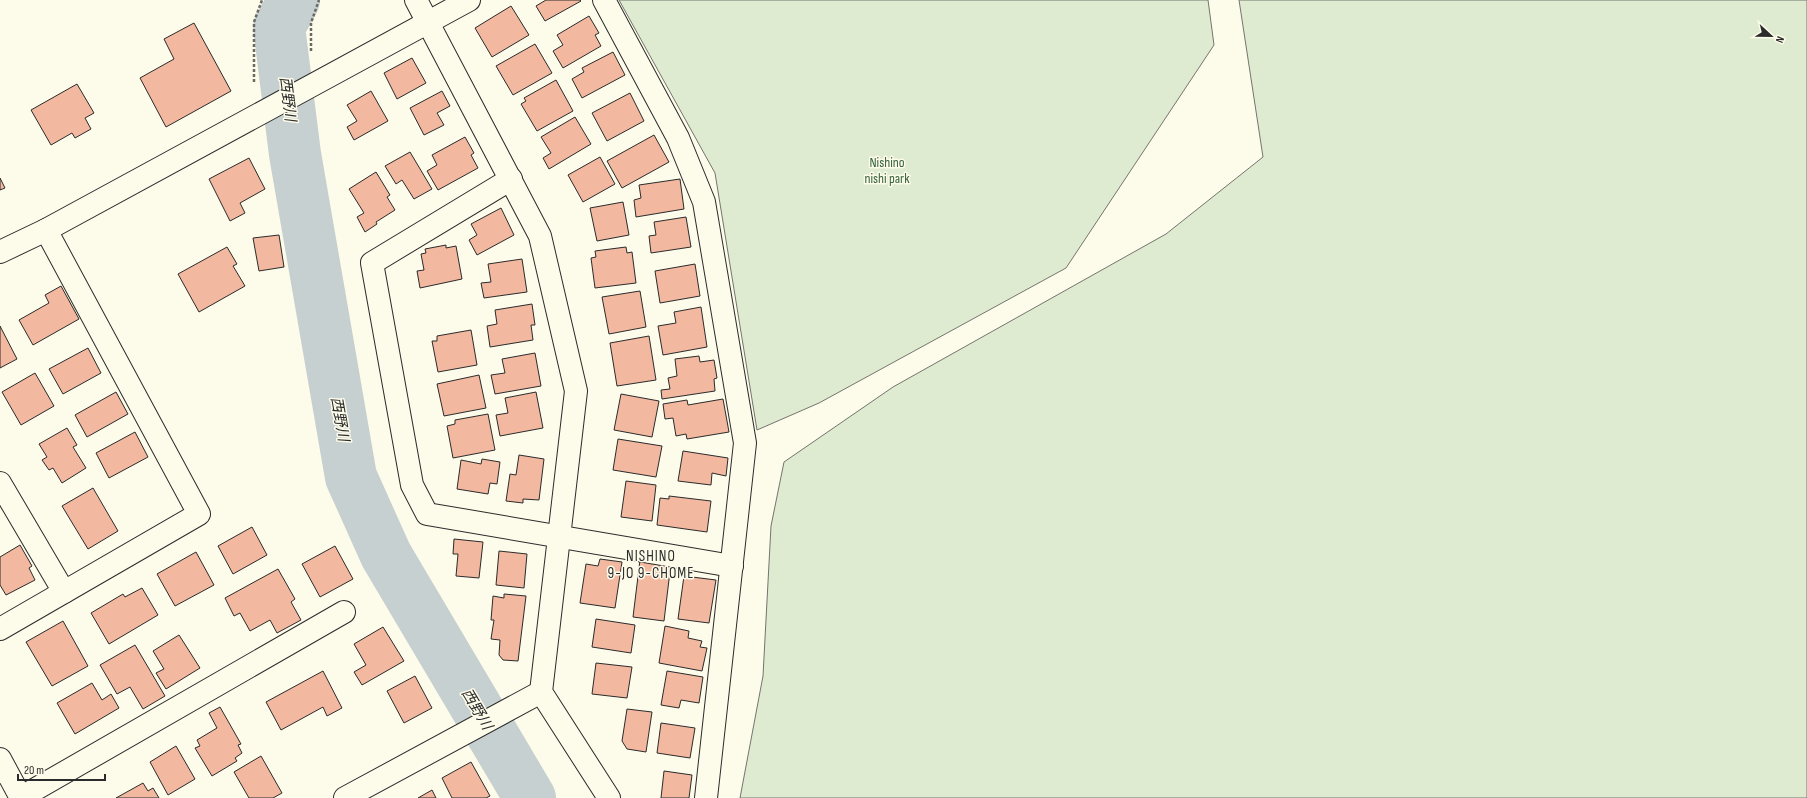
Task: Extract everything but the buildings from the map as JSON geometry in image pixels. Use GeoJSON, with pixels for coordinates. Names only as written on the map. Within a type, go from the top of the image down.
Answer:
{"type":"FeatureCollection","features":[{"type":"Feature","properties":{"kind":"street"},"geometry":{"type":"LineString","coordinates":[[416,0],[540,236],[576,392],[541,692],[609,798]]}},
{"type":"Feature","properties":{"kind":"street"},"geometry":{"type":"LineString","coordinates":[[0,252],[46,230],[330,74],[469,0]]}},
{"type":"Feature","properties":{"kind":"street"},"geometry":{"type":"LineString","coordinates":[[604,0],[678,138],[704,202],[745,443],[706,798]]}},
{"type":"Feature","properties":{"kind":"street"},"geometry":{"type":"LineString","coordinates":[[510,179],[372,262],[412,485],[427,514],[732,566]]}},
{"type":"Feature","properties":{"kind":"street"},"geometry":{"type":"LineString","coordinates":[[0,629],[199,514],[46,230]]}},
{"type":"Feature","properties":{"kind":"street"},"geometry":{"type":"LineString","coordinates":[[0,483],[64,592]]}},
{"type":"Feature","properties":{"kind":"street"},"geometry":{"type":"LineString","coordinates":[[0,759],[20,798],[344,612]]}},
{"type":"Feature","properties":{"kind":"street"},"geometry":{"type":"LineString","coordinates":[[344,798],[541,692]]}},
{"type":"Feature","properties":{"kind":"path"},"geometry":{"type":"LineString","coordinates":[[254,82],[254,22],[262,0]]}},
{"type":"Feature","properties":{"kind":"path"},"geometry":{"type":"LineString","coordinates":[[312,51],[311,23],[319,0]]}},
{"type":"Feature","properties":{"kind":"green space","name":"Nishino nishi park"},"geometry":{"type":"Polygon","coordinates":[[[619,0],[1208,0],[1214,45],[1066,268],[819,403],[757,430],[715,173],[619,0]]]}},
{"type":"Feature","properties":{"kind":"green space"},"geometry":{"type":"Polygon","coordinates":[[[1239,0],[1807,0],[1807,798],[740,798],[763,676],[771,526],[784,462],[893,387],[1166,234],[1263,157],[1239,0]]]}},
{"type":"Feature","properties":{"kind":"waterway","name":"西野川"},"geometry":{"type":"LineString","coordinates":[[294,0],[279,27],[295,154],[351,477],[386,555],[530,798]]}},
{"type":"Feature","properties":{"kind":"district","name":"NISHINO 9-JO 9-CHOME"},"geometry":{"type":"Point","coordinates":[651,564]}}]}
